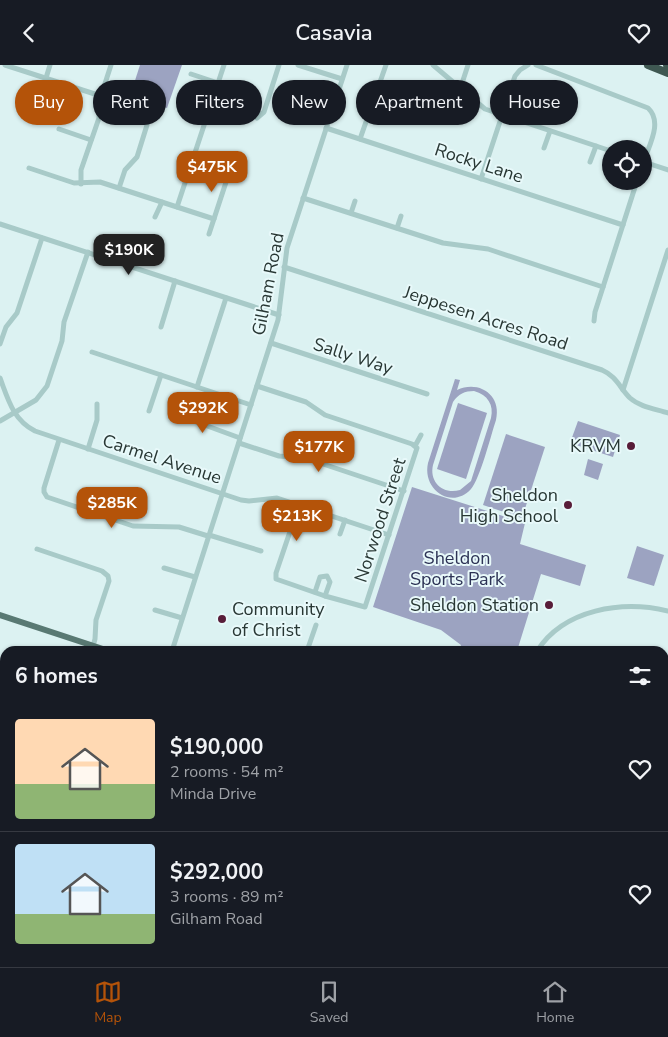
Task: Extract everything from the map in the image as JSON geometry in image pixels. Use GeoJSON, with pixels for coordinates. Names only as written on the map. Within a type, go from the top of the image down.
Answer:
{"type":"FeatureCollection","features":[{"type":"Feature","properties":{"kind":"highway"},"geometry":{"type":"LineString","coordinates":[[648,65],[668,73]]}},
{"type":"Feature","properties":{"kind":"main road"},"geometry":{"type":"LineString","coordinates":[[0,615],[93,646]]}},
{"type":"Feature","properties":{"kind":"street"},"geometry":{"type":"LineString","coordinates":[[6,65],[93,93]]}},
{"type":"Feature","properties":{"kind":"street"},"geometry":{"type":"LineString","coordinates":[[46,78],[50,65]]}},
{"type":"Feature","properties":{"kind":"street"},"geometry":{"type":"LineString","coordinates":[[106,80],[111,65]]}},
{"type":"Feature","properties":{"kind":"street"},"geometry":{"type":"LineString","coordinates":[[219,80],[224,65]]}},
{"type":"Feature","properties":{"kind":"street"},"geometry":{"type":"LineString","coordinates":[[262,114],[279,65]]}},
{"type":"Feature","properties":{"kind":"street"},"geometry":{"type":"LineString","coordinates":[[298,65],[342,79]]}},
{"type":"Feature","properties":{"kind":"street","name":"Gilham Road"},"geometry":{"type":"LineString","coordinates":[[174,646],[271,343],[279,315],[287,248],[347,65]]}},
{"type":"Feature","properties":{"kind":"street"},"geometry":{"type":"LineString","coordinates":[[380,80],[386,65]]}},
{"type":"Feature","properties":{"kind":"street"},"geometry":{"type":"LineString","coordinates":[[433,65],[450,80]]}},
{"type":"Feature","properties":{"kind":"street"},"geometry":{"type":"LineString","coordinates":[[463,80],[468,65]]}},
{"type":"Feature","properties":{"kind":"street"},"geometry":{"type":"LineString","coordinates":[[514,80],[520,69],[528,65]]}},
{"type":"Feature","properties":{"kind":"street"},"geometry":{"type":"LineString","coordinates":[[536,65],[648,108],[654,115],[656,123],[651,140]]}},
{"type":"Feature","properties":{"kind":"street"},"geometry":{"type":"LineString","coordinates":[[191,74],[209,80]]}},
{"type":"Feature","properties":{"kind":"street"},"geometry":{"type":"LineString","coordinates":[[81,184],[82,170],[96,125]]}},
{"type":"Feature","properties":{"kind":"street"},"geometry":{"type":"LineString","coordinates":[[119,188],[125,170],[137,157],[147,125]]}},
{"type":"Feature","properties":{"kind":"street"},"geometry":{"type":"LineString","coordinates":[[177,207],[204,125]]}},
{"type":"Feature","properties":{"kind":"street"},"geometry":{"type":"LineString","coordinates":[[360,139],[365,125]]}},
{"type":"Feature","properties":{"kind":"street"},"geometry":{"type":"LineString","coordinates":[[481,179],[499,125]]}},
{"type":"Feature","properties":{"kind":"street"},"geometry":{"type":"LineString","coordinates":[[531,125],[602,148]]}},
{"type":"Feature","properties":{"kind":"street","name":"Rocky Lane"},"geometry":{"type":"LineString","coordinates":[[326,127],[623,225]]}},
{"type":"Feature","properties":{"kind":"street"},"geometry":{"type":"LineString","coordinates":[[60,129],[91,140]]}},
{"type":"Feature","properties":{"kind":"street"},"geometry":{"type":"LineString","coordinates":[[544,148],[550,131]]}},
{"type":"Feature","properties":{"kind":"street"},"geometry":{"type":"LineString","coordinates":[[590,162],[596,146]]}},
{"type":"Feature","properties":{"kind":"street"},"geometry":{"type":"LineString","coordinates":[[652,165],[668,170]]}},
{"type":"Feature","properties":{"kind":"street"},"geometry":{"type":"LineString","coordinates":[[209,234],[229,173],[235,167]]}},
{"type":"Feature","properties":{"kind":"street"},"geometry":{"type":"LineString","coordinates":[[29,168],[81,184],[98,181],[214,219]]}},
{"type":"Feature","properties":{"kind":"street"},"geometry":{"type":"LineString","coordinates":[[594,321],[595,312],[634,190]]}},
{"type":"Feature","properties":{"kind":"street"},"geometry":{"type":"LineString","coordinates":[[303,198],[446,244],[488,249],[603,287]]}},
{"type":"Feature","properties":{"kind":"street"},"geometry":{"type":"LineString","coordinates":[[351,213],[355,201]]}},
{"type":"Feature","properties":{"kind":"street"},"geometry":{"type":"LineString","coordinates":[[155,217],[162,202]]}},
{"type":"Feature","properties":{"kind":"street"},"geometry":{"type":"LineString","coordinates":[[397,228],[401,216]]}},
{"type":"Feature","properties":{"kind":"street"},"geometry":{"type":"LineString","coordinates":[[0,224],[279,315]]}},
{"type":"Feature","properties":{"kind":"street"},"geometry":{"type":"LineString","coordinates":[[0,344],[6,327],[16,313],[42,237]]}},
{"type":"Feature","properties":{"kind":"street"},"geometry":{"type":"LineString","coordinates":[[623,389],[668,250]]}},
{"type":"Feature","properties":{"kind":"street"},"geometry":{"type":"LineString","coordinates":[[0,421],[36,400],[47,386],[62,341],[64,322],[88,252]]}},
{"type":"Feature","properties":{"kind":"street","name":"Jeppesen Acres Road"},"geometry":{"type":"LineString","coordinates":[[284,267],[602,370],[613,377],[637,403],[668,413]]}},
{"type":"Feature","properties":{"kind":"street"},"geometry":{"type":"LineString","coordinates":[[161,327],[175,281]]}},
{"type":"Feature","properties":{"kind":"street"},"geometry":{"type":"LineString","coordinates":[[197,387],[226,298]]}},
{"type":"Feature","properties":{"kind":"street","name":"Sally Way"},"geometry":{"type":"LineString","coordinates":[[271,343],[427,394]]}},
{"type":"Feature","properties":{"kind":"street"},"geometry":{"type":"LineString","coordinates":[[92,353],[251,405]]}},
{"type":"Feature","properties":{"kind":"street"},"geometry":{"type":"LineString","coordinates":[[149,411],[160,375]]}},
{"type":"Feature","properties":{"kind":"street","name":"Carmel Avenue"},"geometry":{"type":"LineString","coordinates":[[0,378],[14,412],[22,423],[30,428],[60,440],[246,501],[276,497],[389,535]]}},
{"type":"Feature","properties":{"kind":"street"},"geometry":{"type":"LineString","coordinates":[[257,386],[306,402],[327,416],[414,445]]}},
{"type":"Feature","properties":{"kind":"street"},"geometry":{"type":"LineString","coordinates":[[88,449],[97,419],[97,404]]}},
{"type":"Feature","properties":{"kind":"street"},"geometry":{"type":"LineString","coordinates":[[172,413],[279,456],[305,458],[404,491]]}},
{"type":"Feature","properties":{"kind":"street","name":"Norwood Street"},"geometry":{"type":"LineString","coordinates":[[326,596],[366,607],[417,451],[414,445],[421,435]]}},
{"type":"Feature","properties":{"kind":"street"},"geometry":{"type":"LineString","coordinates":[[60,440],[44,488],[44,494],[49,498],[127,524],[144,527],[179,527],[261,551]]}},
{"type":"Feature","properties":{"kind":"street"},"geometry":{"type":"LineString","coordinates":[[299,505],[276,573],[276,578],[279,581],[326,596],[330,582],[327,576],[320,577],[315,592]]}},
{"type":"Feature","properties":{"kind":"street"},"geometry":{"type":"LineString","coordinates":[[340,534],[345,520]]}},
{"type":"Feature","properties":{"kind":"street"},"geometry":{"type":"LineString","coordinates":[[37,549],[102,571],[108,575],[109,581],[96,619],[93,646]]}},
{"type":"Feature","properties":{"kind":"street"},"geometry":{"type":"LineString","coordinates":[[164,568],[195,577]]}},
{"type":"Feature","properties":{"kind":"street"},"geometry":{"type":"LineString","coordinates":[[542,646],[556,630],[572,620],[610,608],[646,607],[668,611]]}},
{"type":"Feature","properties":{"kind":"street"},"geometry":{"type":"LineString","coordinates":[[154,610],[182,619]]}},
{"type":"Feature","properties":{"kind":"street"},"geometry":{"type":"LineString","coordinates":[[309,646],[316,625]]}},
{"type":"Feature","properties":{"kind":"green space"},"geometry":{"type":"Polygon","coordinates":[[[140,65],[182,65],[167,108],[166,80],[135,80],[140,65]]]}},
{"type":"Feature","properties":{"kind":"green space"},"geometry":{"type":"Polygon","coordinates":[[[455,379],[460,380],[457,390],[473,387],[487,392],[496,403],[496,420],[482,467],[471,489],[455,498],[440,494],[434,489],[430,481],[427,473],[428,463],[455,379]],[[474,391],[465,392],[459,395],[453,402],[433,465],[432,471],[435,482],[448,491],[460,490],[471,481],[491,418],[491,405],[479,393],[474,391]]]}},
{"type":"Feature","properties":{"kind":"green space"},"geometry":{"type":"Polygon","coordinates":[[[458,403],[487,413],[466,479],[437,469],[458,403]]]}},
{"type":"Feature","properties":{"kind":"green space"},"geometry":{"type":"Polygon","coordinates":[[[578,421],[620,435],[613,457],[570,443],[578,421]]]}},
{"type":"Feature","properties":{"kind":"green space"},"geometry":{"type":"Polygon","coordinates":[[[506,434],[545,447],[522,518],[483,505],[506,434]]]}},
{"type":"Feature","properties":{"kind":"green space"},"geometry":{"type":"Polygon","coordinates":[[[588,459],[603,464],[598,480],[584,475],[588,459]]]}},
{"type":"Feature","properties":{"kind":"green space","name":"Sheldon Sports Park"},"geometry":{"type":"Polygon","coordinates":[[[412,487],[525,523],[520,544],[586,565],[580,586],[541,574],[519,646],[461,646],[441,630],[373,607],[412,487]]]}},
{"type":"Feature","properties":{"kind":"green space"},"geometry":{"type":"Polygon","coordinates":[[[637,546],[664,555],[654,586],[627,578],[637,546]]]}},
{"type":"Feature","properties":{"kind":"place","name":"KRVM"},"geometry":{"type":"Point","coordinates":[631,446]}},
{"type":"Feature","properties":{"kind":"place","name":"Sheldon High School"},"geometry":{"type":"Point","coordinates":[568,505]}},
{"type":"Feature","properties":{"kind":"place","name":"Sheldon Station"},"geometry":{"type":"Point","coordinates":[549,605]}},
{"type":"Feature","properties":{"kind":"place","name":"Community of Christ"},"geometry":{"type":"Point","coordinates":[222,619]}}]}
